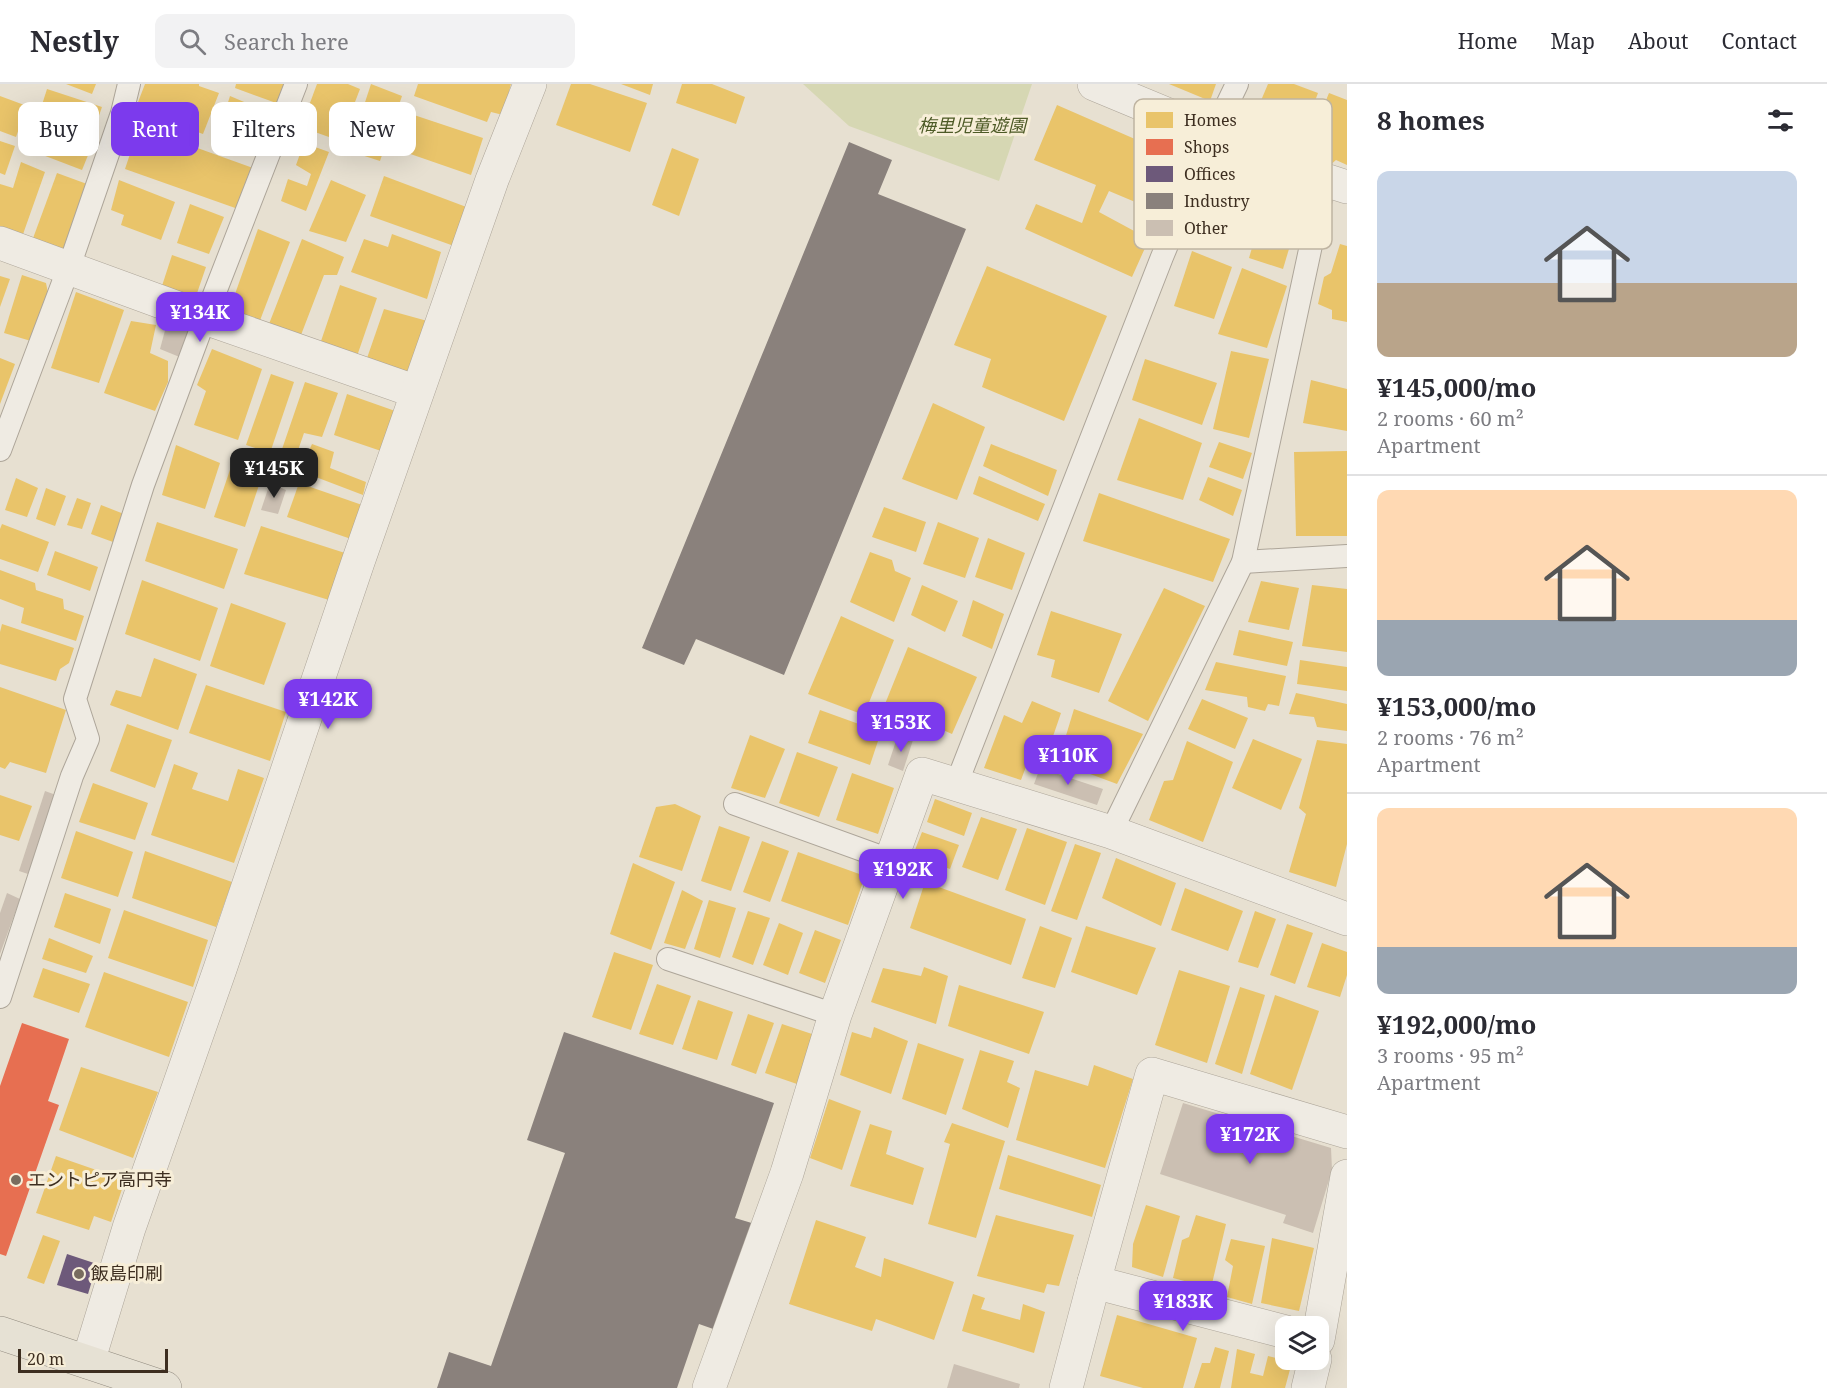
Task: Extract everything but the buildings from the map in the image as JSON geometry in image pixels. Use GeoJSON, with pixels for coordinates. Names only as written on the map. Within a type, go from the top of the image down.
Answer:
{"type":"FeatureCollection","features":[{"type":"Feature","properties":{"kind":"main road"},"geometry":{"type":"LineString","coordinates":[[0,1333],[165,1388]]}},
{"type":"Feature","properties":{"kind":"street"},"geometry":{"type":"LineString","coordinates":[[88,1362],[129,1228],[417,392],[492,180],[530,84]]}},
{"type":"Feature","properties":{"kind":"street"},"geometry":{"type":"LineString","coordinates":[[1094,84],[1134,101]]}},
{"type":"Feature","properties":{"kind":"street"},"geometry":{"type":"LineString","coordinates":[[0,243],[417,392]]}},
{"type":"Feature","properties":{"kind":"street"},"geometry":{"type":"LineString","coordinates":[[709,1388],[787,1173],[835,1015],[922,774],[1111,832],[1347,919]]}},
{"type":"Feature","properties":{"kind":"street"},"geometry":{"type":"LineString","coordinates":[[1066,1388],[1152,1074],[1347,1132]]}},
{"type":"Feature","properties":{"kind":"street"},"geometry":{"type":"LineString","coordinates":[[1322,1316],[1347,1176]]}},
{"type":"Feature","properties":{"kind":"street"},"geometry":{"type":"LineString","coordinates":[[1094,1282],[1275,1329]]}},
{"type":"Feature","properties":{"kind":"street"},"geometry":{"type":"LineString","coordinates":[[1308,1388],[1312,1370]]}},
{"type":"Feature","properties":{"kind":"lane"},"geometry":{"type":"LineString","coordinates":[[0,450],[69,267],[122,113],[129,84]]}},
{"type":"Feature","properties":{"kind":"lane"},"geometry":{"type":"LineString","coordinates":[[0,997],[72,776],[88,739],[75,699],[143,485],[296,84]]}},
{"type":"Feature","properties":{"kind":"lane"},"geometry":{"type":"LineString","coordinates":[[1230,99],[1237,84]]}},
{"type":"Feature","properties":{"kind":"lane"},"geometry":{"type":"LineString","coordinates":[[1332,200],[1336,184]]}},
{"type":"Feature","properties":{"kind":"lane"},"geometry":{"type":"LineString","coordinates":[[956,785],[1165,249]]}},
{"type":"Feature","properties":{"kind":"lane"},"geometry":{"type":"LineString","coordinates":[[1111,832],[1243,562],[1320,249]]}},
{"type":"Feature","properties":{"kind":"lane"},"geometry":{"type":"LineString","coordinates":[[1243,562],[1347,555]]}},
{"type":"Feature","properties":{"kind":"lane"},"geometry":{"type":"LineString","coordinates":[[735,804],[890,860]]}},
{"type":"Feature","properties":{"kind":"lane"},"geometry":{"type":"LineString","coordinates":[[668,959],[835,1015]]}},
{"type":"Feature","properties":{"kind":"green space","name":"梅里児童遊園"},"geometry":{"type":"Polygon","coordinates":[[[803,84],[1032,84],[999,181],[849,126],[803,84]]]}},
{"type":"Feature","properties":{"kind":"place","name":"エントピア高円寺"},"geometry":{"type":"Point","coordinates":[16,1180]}},
{"type":"Feature","properties":{"kind":"place","name":"飯島印刷"},"geometry":{"type":"Point","coordinates":[79,1274]}}]}
